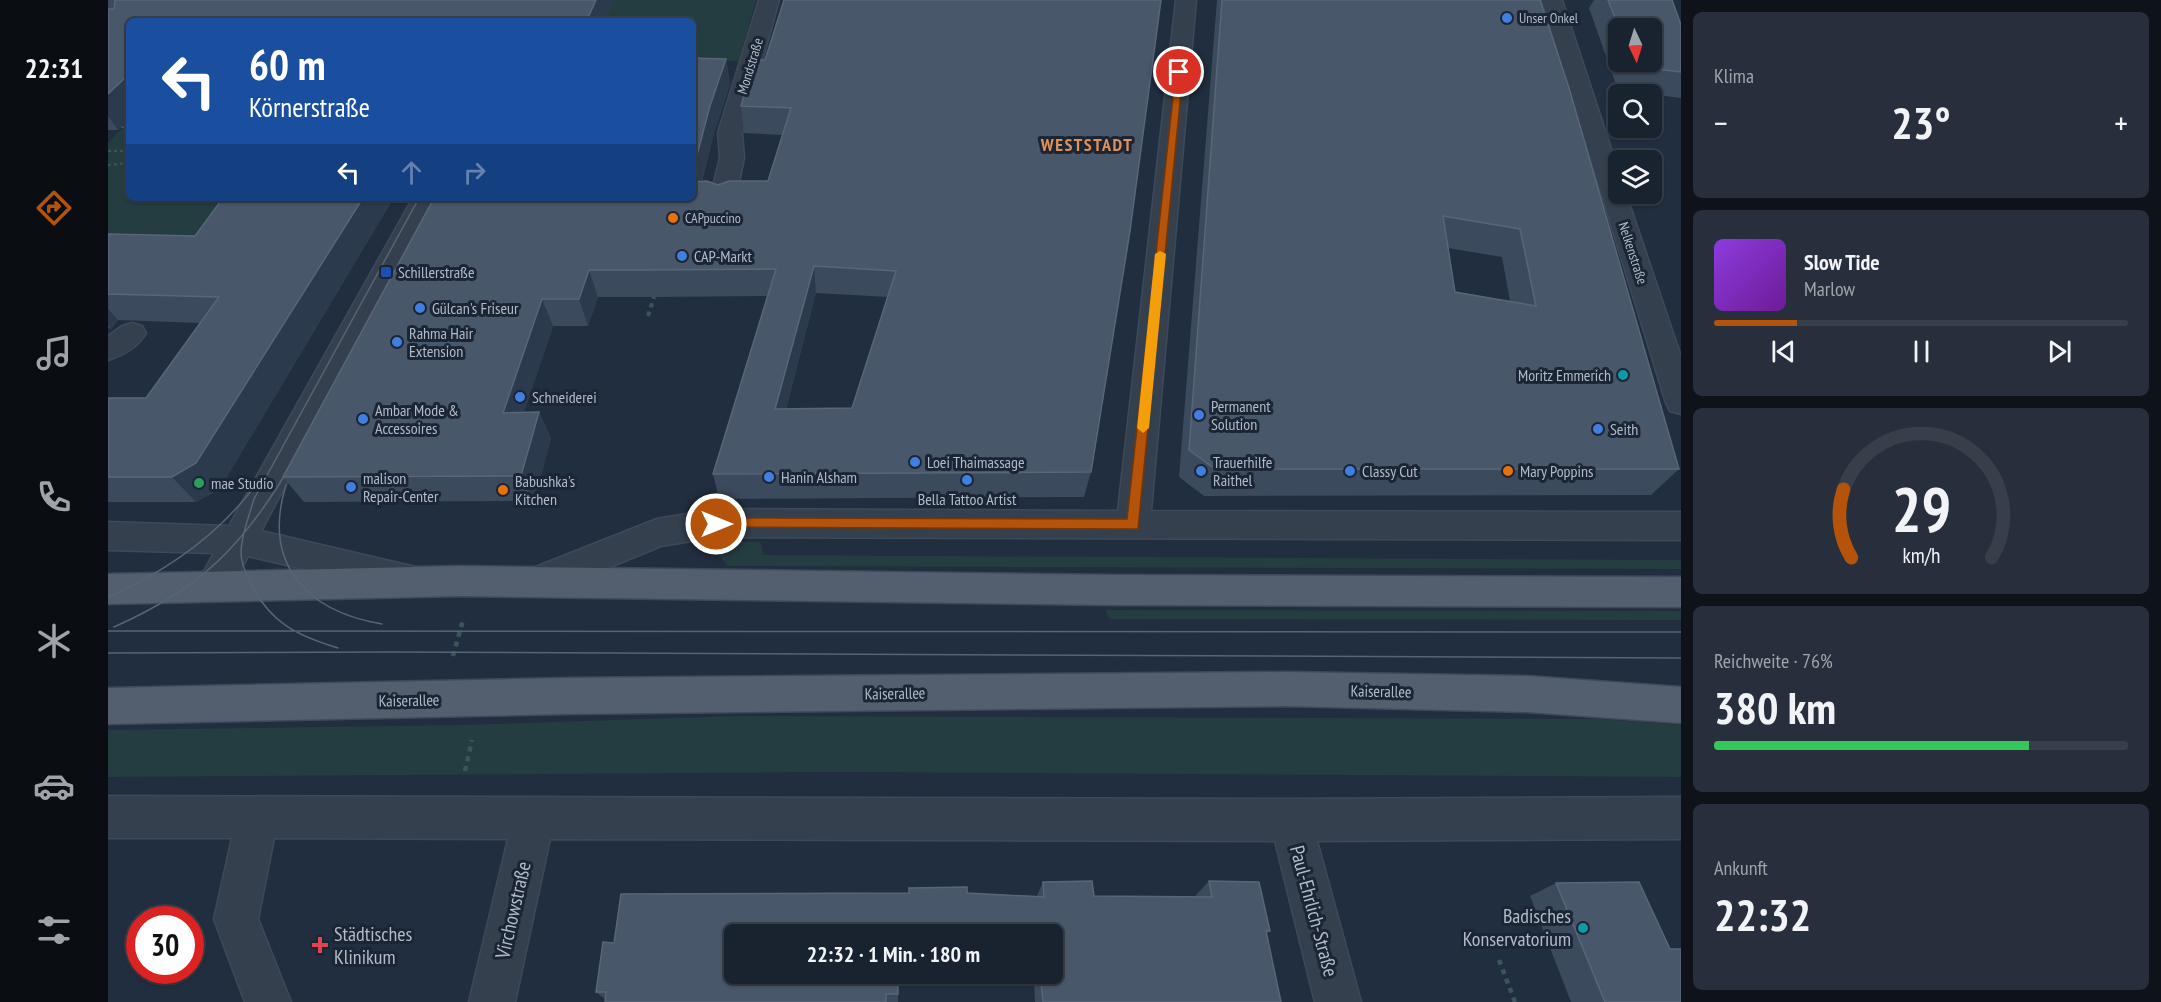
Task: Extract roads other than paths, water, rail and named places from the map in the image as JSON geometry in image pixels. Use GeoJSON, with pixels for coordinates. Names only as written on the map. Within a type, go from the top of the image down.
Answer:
{"type":"FeatureCollection","features":[{"type":"Feature","properties":{"kind":"main road"},"geometry":{"type":"LineString","coordinates":[[108,589],[423,581],[1114,590],[1681,592]]}},
{"type":"Feature","properties":{"kind":"main road","name":"Kaiserallee"},"geometry":{"type":"LineString","coordinates":[[108,706],[565,696],[1286,689],[1527,694],[1681,705]]}},
{"type":"Feature","properties":{"kind":"street","name":"Mondstraße"},"geometry":{"type":"LineString","coordinates":[[722,202],[732,158],[730,133],[769,0]]}},
{"type":"Feature","properties":{"kind":"street"},"geometry":{"type":"LineString","coordinates":[[1133,525],[1186,0]]}},
{"type":"Feature","properties":{"kind":"street","name":"Nelkenstraße"},"geometry":{"type":"LineString","coordinates":[[1552,0],[1681,403]]}},
{"type":"Feature","properties":{"kind":"street"},"geometry":{"type":"LineString","coordinates":[[214,586],[424,201]]}},
{"type":"Feature","properties":{"kind":"street"},"geometry":{"type":"LineString","coordinates":[[108,350],[132,333]]}},
{"type":"Feature","properties":{"kind":"street"},"geometry":{"type":"LineString","coordinates":[[540,582],[657,533],[716,524],[1681,526]]}},
{"type":"Feature","properties":{"kind":"street"},"geometry":{"type":"LineString","coordinates":[[108,536],[239,540],[423,581]]}},
{"type":"Feature","properties":{"kind":"street"},"geometry":{"type":"LineString","coordinates":[[108,818],[1291,820],[1681,818]]}},
{"type":"Feature","properties":{"kind":"street"},"geometry":{"type":"LineString","coordinates":[[257,818],[236,919],[268,1002]]}},
{"type":"Feature","properties":{"kind":"street","name":"Virchowstraße"},"geometry":{"type":"LineString","coordinates":[[492,1002],[534,818]]}},
{"type":"Feature","properties":{"kind":"street","name":"Paul-Ehrlich-Straße"},"geometry":{"type":"LineString","coordinates":[[1291,820],[1338,1002]]}},
{"type":"Feature","properties":{"kind":"tram line"},"geometry":{"type":"LineString","coordinates":[[244,534],[254,499],[417,201]]}},
{"type":"Feature","properties":{"kind":"tram line"},"geometry":{"type":"LineString","coordinates":[[244,534],[292,463]]}},
{"type":"Feature","properties":{"kind":"tram line"},"geometry":{"type":"LineString","coordinates":[[286,485],[280,513],[280,538],[286,560],[296,579],[311,595],[331,608],[382,624]]}},
{"type":"Feature","properties":{"kind":"tram line"},"geometry":{"type":"LineString","coordinates":[[108,597],[150,576],[189,551],[224,521],[255,486]]}},
{"type":"Feature","properties":{"kind":"tram line"},"geometry":{"type":"LineString","coordinates":[[114,627],[145,612],[196,580],[244,534]]}},
{"type":"Feature","properties":{"kind":"tram line"},"geometry":{"type":"LineString","coordinates":[[244,534],[241,553],[249,580],[265,607],[295,631]]}},
{"type":"Feature","properties":{"kind":"tram line"},"geometry":{"type":"LineString","coordinates":[[108,631],[295,631]]}},
{"type":"Feature","properties":{"kind":"tram line"},"geometry":{"type":"LineString","coordinates":[[295,631],[1681,632]]}},
{"type":"Feature","properties":{"kind":"tram line"},"geometry":{"type":"LineString","coordinates":[[295,631],[338,648]]}},
{"type":"Feature","properties":{"kind":"tram line"},"geometry":{"type":"LineString","coordinates":[[108,653],[391,652],[1681,658]]}},
{"type":"Feature","properties":{"kind":"place","name":"Unser Onkel"},"geometry":{"type":"Point","coordinates":[1507,18]}},
{"type":"Feature","properties":{"kind":"place","name":"CAPpuccino"},"geometry":{"type":"Point","coordinates":[673,218]}},
{"type":"Feature","properties":{"kind":"place","name":"CAP-Markt"},"geometry":{"type":"Point","coordinates":[682,256]}},
{"type":"Feature","properties":{"kind":"place","name":"Schillerstraße"},"geometry":{"type":"Point","coordinates":[386,272]}},
{"type":"Feature","properties":{"kind":"place","name":"Gülcan's Friseur"},"geometry":{"type":"Point","coordinates":[420,308]}},
{"type":"Feature","properties":{"kind":"place","name":"Rahma Hair Extension"},"geometry":{"type":"Point","coordinates":[397,342]}},
{"type":"Feature","properties":{"kind":"place","name":"Moritz Emmerich"},"geometry":{"type":"Point","coordinates":[1623,375]}},
{"type":"Feature","properties":{"kind":"place","name":"Schneiderei"},"geometry":{"type":"Point","coordinates":[520,397]}},
{"type":"Feature","properties":{"kind":"place","name":"Permanent Solution"},"geometry":{"type":"Point","coordinates":[1199,415]}},
{"type":"Feature","properties":{"kind":"place","name":"Ambar Mode & Accessoires"},"geometry":{"type":"Point","coordinates":[363,419]}},
{"type":"Feature","properties":{"kind":"place","name":"Seith"},"geometry":{"type":"Point","coordinates":[1598,429]}},
{"type":"Feature","properties":{"kind":"place","name":"Loei Thaimassage"},"geometry":{"type":"Point","coordinates":[915,462]}},
{"type":"Feature","properties":{"kind":"place","name":"Trauerhilfe Raithel"},"geometry":{"type":"Point","coordinates":[1201,471]}},
{"type":"Feature","properties":{"kind":"place","name":"Classy Cut"},"geometry":{"type":"Point","coordinates":[1350,471]}},
{"type":"Feature","properties":{"kind":"place","name":"Mary Poppins"},"geometry":{"type":"Point","coordinates":[1508,471]}},
{"type":"Feature","properties":{"kind":"place","name":"Hanin Alsham"},"geometry":{"type":"Point","coordinates":[769,477]}},
{"type":"Feature","properties":{"kind":"place","name":"Bella Tattoo Artist"},"geometry":{"type":"Point","coordinates":[967,480]}},
{"type":"Feature","properties":{"kind":"place","name":"mae Studio"},"geometry":{"type":"Point","coordinates":[199,483]}},
{"type":"Feature","properties":{"kind":"place","name":"malison Repair-Center"},"geometry":{"type":"Point","coordinates":[351,487]}},
{"type":"Feature","properties":{"kind":"place","name":"Babushka's Kitchen"},"geometry":{"type":"Point","coordinates":[503,490]}},
{"type":"Feature","properties":{"kind":"place","name":"Badisches Konservatorium"},"geometry":{"type":"Point","coordinates":[1583,928]}},
{"type":"Feature","properties":{"kind":"place","name":"Städtisches Klinikum"},"geometry":{"type":"Point","coordinates":[320,945]}},
{"type":"Feature","properties":{"kind":"district","name":"WESTSTADT"},"geometry":{"type":"Point","coordinates":[1087,144]}}]}
